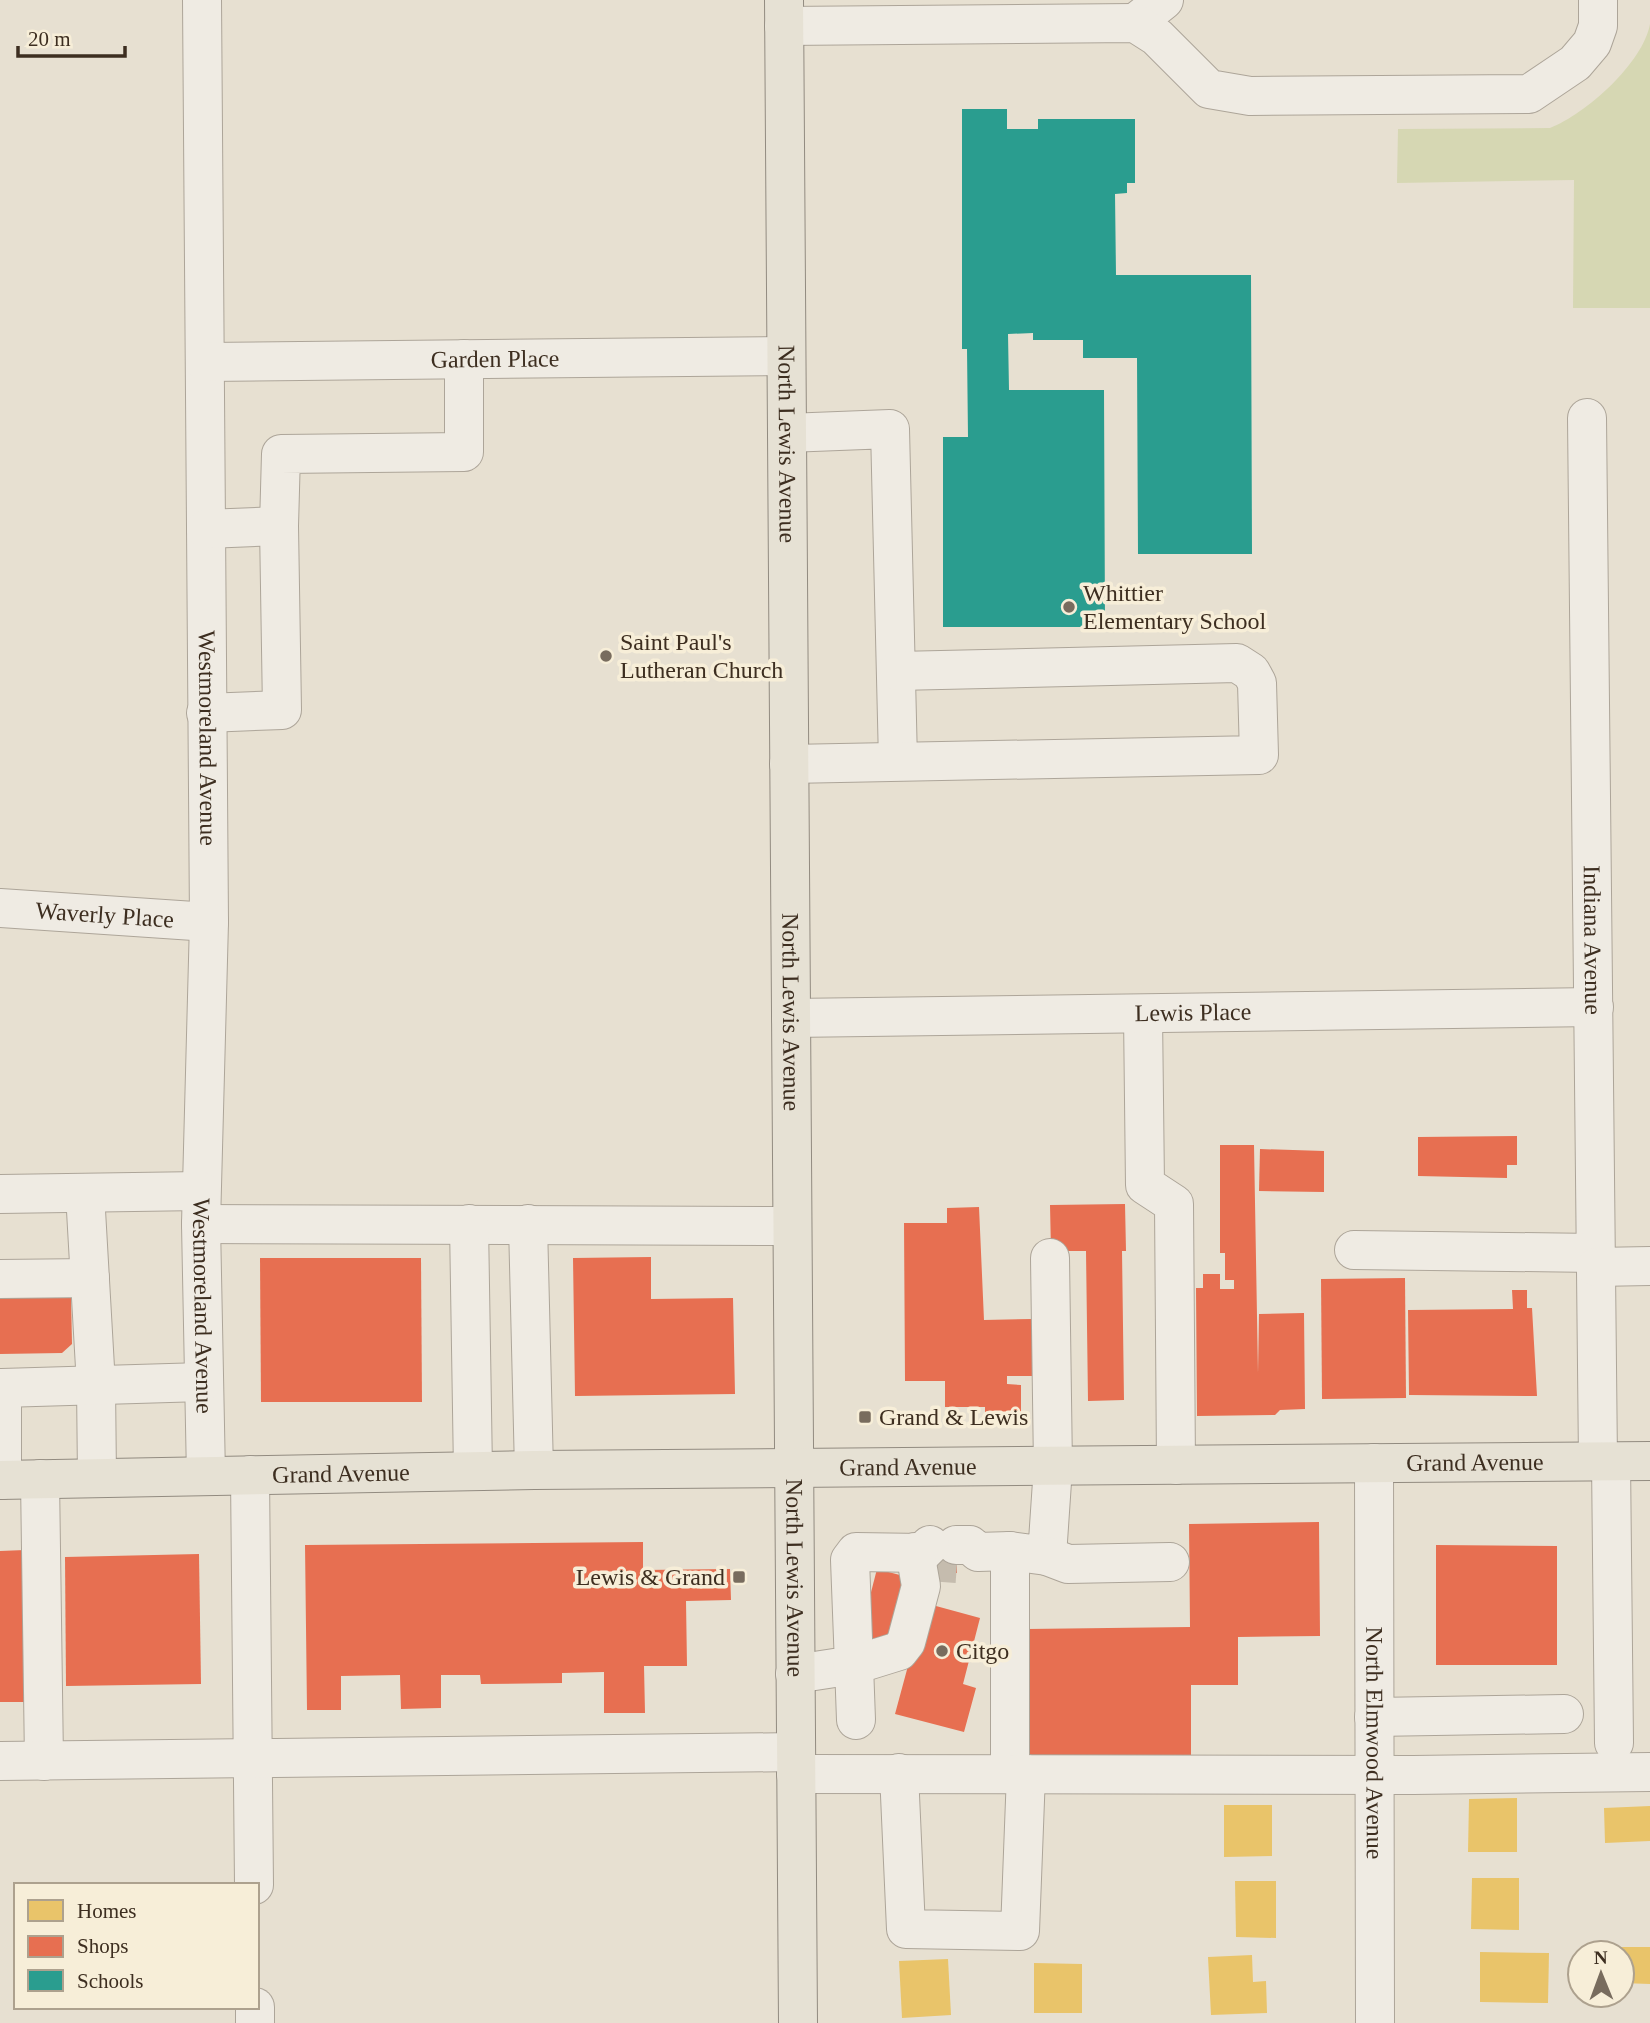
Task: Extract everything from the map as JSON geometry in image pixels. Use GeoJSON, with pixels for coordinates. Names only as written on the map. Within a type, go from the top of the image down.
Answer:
{"type":"FeatureCollection","features":[{"type":"Feature","properties":{"kind":"main road","name":"North Lewis Avenue"},"geometry":{"type":"LineString","coordinates":[[784,13],[798,2023]]}},
{"type":"Feature","properties":{"kind":"main road","name":"Grand Avenue"},"geometry":{"type":"LineString","coordinates":[[1,1480],[534,1470],[1650,1461]]}},
{"type":"Feature","properties":{"kind":"street","name":"Westmoreland Avenue"},"geometry":{"type":"LineString","coordinates":[[202,0],[209,922],[201,1208],[206,1476]]}},
{"type":"Feature","properties":{"kind":"street"},"geometry":{"type":"LineString","coordinates":[[784,13],[1150,11],[1157,37],[1209,89],[1250,96],[1529,94],[1575,64],[1592,43],[1598,26],[1598,0]]}},
{"type":"Feature","properties":{"kind":"street","name":"Garden Place"},"geometry":{"type":"LineString","coordinates":[[205,362],[786,356]]}},
{"type":"Feature","properties":{"kind":"street"},"geometry":{"type":"LineString","coordinates":[[206,713],[282,710],[279,526],[281,454],[464,452],[464,359]]}},
{"type":"Feature","properties":{"kind":"street","name":"Indiana Avenue"},"geometry":{"type":"LineString","coordinates":[[1587,418],[1596,1260],[1614,1743]]}},
{"type":"Feature","properties":{"kind":"street"},"geometry":{"type":"LineString","coordinates":[[787,433],[890,429],[898,761]]}},
{"type":"Feature","properties":{"kind":"street"},"geometry":{"type":"LineString","coordinates":[[206,529],[279,526]]}},
{"type":"Feature","properties":{"kind":"street"},"geometry":{"type":"LineString","coordinates":[[789,764],[1259,755],[1257,683],[1251,672],[1237,663],[897,671]]}},
{"type":"Feature","properties":{"kind":"street","name":"Waverly Place"},"geometry":{"type":"LineString","coordinates":[[0,908],[209,922]]}},
{"type":"Feature","properties":{"kind":"street","name":"Lewis Place"},"geometry":{"type":"LineString","coordinates":[[791,1018],[1594,1007]]}},
{"type":"Feature","properties":{"kind":"street"},"geometry":{"type":"LineString","coordinates":[[1143,1014],[1145,1185],[1174,1204],[1176,1465]]}},
{"type":"Feature","properties":{"kind":"street"},"geometry":{"type":"LineString","coordinates":[[85,1193],[96,1385],[97,1478]]}},
{"type":"Feature","properties":{"kind":"street"},"geometry":{"type":"LineString","coordinates":[[0,1194],[85,1193],[201,1208],[469,1224],[792,1226]]}},
{"type":"Feature","properties":{"kind":"street"},"geometry":{"type":"LineString","coordinates":[[469,1224],[473,1471]]}},
{"type":"Feature","properties":{"kind":"street"},"geometry":{"type":"LineString","coordinates":[[528,1224],[534,1470]]}},
{"type":"Feature","properties":{"kind":"street"},"geometry":{"type":"LineString","coordinates":[[1354,1250],[1596,1260],[1650,1266]]}},
{"type":"Feature","properties":{"kind":"street"},"geometry":{"type":"LineString","coordinates":[[1047,1556],[1053,1467],[1050,1258]]}},
{"type":"Feature","properties":{"kind":"street"},"geometry":{"type":"LineString","coordinates":[[0,1279],[90,1278]]}},
{"type":"Feature","properties":{"kind":"street"},"geometry":{"type":"LineString","coordinates":[[1,1480],[2,1388],[203,1382]]}},
{"type":"Feature","properties":{"kind":"street","name":"North Elmwood Avenue"},"geometry":{"type":"LineString","coordinates":[[1374,1463],[1375,2023]]}},
{"type":"Feature","properties":{"kind":"street"},"geometry":{"type":"LineString","coordinates":[[250,1475],[254,1883]]}},
{"type":"Feature","properties":{"kind":"street"},"geometry":{"type":"LineString","coordinates":[[40,1479],[44,1761]]}},
{"type":"Feature","properties":{"kind":"street"},"geometry":{"type":"LineString","coordinates":[[856,1720],[850,1560],[856,1552],[1047,1556],[1068,1564],[1170,1562]]}},
{"type":"Feature","properties":{"kind":"street"},"geometry":{"type":"LineString","coordinates":[[795,1674],[854,1665],[899,1651],[906,1642],[921,1586],[950,1553]]}},
{"type":"Feature","properties":{"kind":"street"},"geometry":{"type":"LineString","coordinates":[[900,1773],[906,1929],[1020,1931],[1018,1773],[950,1553]]}},
{"type":"Feature","properties":{"kind":"street"},"geometry":{"type":"LineString","coordinates":[[1374,1717],[1564,1714]]}},
{"type":"Feature","properties":{"kind":"street"},"geometry":{"type":"LineString","coordinates":[[0,1761],[253,1759],[796,1763],[900,1773],[1650,1772]]}},
{"type":"Feature","properties":{"kind":"green space"},"geometry":{"type":"Polygon","coordinates":[[[1650,24],[1650,308],[1573,308],[1574,180],[1397,183],[1398,129],[1550,128],[1580,111],[1611,85],[1636,55],[1650,24]]]}},
{"type":"Feature","properties":{"kind":"building: Homes"},"geometry":{"type":"Polygon","coordinates":[[[1517,1798],[1517,1852],[1468,1852],[1469,1799],[1517,1798]]]}},
{"type":"Feature","properties":{"kind":"building: Homes"},"geometry":{"type":"Polygon","coordinates":[[[1224,1805],[1272,1805],[1272,1856],[1224,1857],[1224,1805]]]}},
{"type":"Feature","properties":{"kind":"building: Homes"},"geometry":{"type":"Polygon","coordinates":[[[1650,1806],[1650,1841],[1605,1843],[1604,1808],[1650,1806]]]}},
{"type":"Feature","properties":{"kind":"building: Homes"},"geometry":{"type":"Polygon","coordinates":[[[1472,1878],[1519,1878],[1519,1930],[1471,1929],[1472,1878]]]}},
{"type":"Feature","properties":{"kind":"building: Homes"},"geometry":{"type":"Polygon","coordinates":[[[1235,1881],[1276,1881],[1276,1938],[1236,1937],[1235,1881]]]}},
{"type":"Feature","properties":{"kind":"building: Homes"},"geometry":{"type":"Polygon","coordinates":[[[1636,1947],[1650,1947],[1650,1984],[1636,1984],[1636,1947]]]}},
{"type":"Feature","properties":{"kind":"building: Homes"},"geometry":{"type":"Polygon","coordinates":[[[1480,1952],[1549,1953],[1548,2003],[1480,2002],[1480,1952]]]}},
{"type":"Feature","properties":{"kind":"building: Homes"},"geometry":{"type":"Polygon","coordinates":[[[1252,1955],[1253,1982],[1266,1981],[1267,2013],[1211,2015],[1208,1957],[1252,1955]]]}},
{"type":"Feature","properties":{"kind":"building: Homes"},"geometry":{"type":"Polygon","coordinates":[[[948,1959],[951,2015],[902,2018],[899,1961],[948,1959]]]}},
{"type":"Feature","properties":{"kind":"building: Homes"},"geometry":{"type":"Polygon","coordinates":[[[1034,1963],[1082,1964],[1082,2013],[1034,2013],[1034,1963]]]}},
{"type":"Feature","properties":{"kind":"building: Shops"},"geometry":{"type":"Polygon","coordinates":[[[1517,1136],[1517,1165],[1507,1165],[1507,1178],[1418,1176],[1418,1137],[1517,1136]]]}},
{"type":"Feature","properties":{"kind":"building: Shops"},"geometry":{"type":"Polygon","coordinates":[[[1220,1145],[1254,1145],[1258,1373],[1259,1314],[1304,1313],[1305,1409],[1280,1410],[1275,1415],[1197,1416],[1196,1288],[1203,1288],[1203,1274],[1220,1274],[1220,1289],[1234,1289],[1234,1280],[1225,1280],[1225,1253],[1220,1253],[1220,1145]]]}},
{"type":"Feature","properties":{"kind":"building: Shops"},"geometry":{"type":"Polygon","coordinates":[[[1260,1149],[1324,1151],[1324,1192],[1259,1191],[1260,1149]]]}},
{"type":"Feature","properties":{"kind":"building: Shops"},"geometry":{"type":"Polygon","coordinates":[[[1125,1204],[1126,1251],[1122,1251],[1124,1400],[1088,1401],[1086,1251],[1051,1251],[1050,1205],[1125,1204]]]}},
{"type":"Feature","properties":{"kind":"building: Shops"},"geometry":{"type":"Polygon","coordinates":[[[979,1207],[984,1320],[1032,1319],[1032,1376],[1007,1376],[1007,1384],[1021,1385],[1021,1419],[985,1419],[985,1407],[945,1407],[945,1381],[905,1381],[904,1223],[947,1223],[947,1208],[979,1207]]]}},
{"type":"Feature","properties":{"kind":"building: Shops"},"geometry":{"type":"Polygon","coordinates":[[[651,1257],[651,1299],[733,1298],[735,1394],[575,1396],[573,1258],[651,1257]]]}},
{"type":"Feature","properties":{"kind":"building: Shops"},"geometry":{"type":"Polygon","coordinates":[[[260,1258],[421,1258],[422,1402],[261,1402],[260,1258]]]}},
{"type":"Feature","properties":{"kind":"building: Shops"},"geometry":{"type":"Polygon","coordinates":[[[1405,1278],[1406,1398],[1322,1399],[1321,1279],[1405,1278]]]}},
{"type":"Feature","properties":{"kind":"building: Shops"},"geometry":{"type":"Polygon","coordinates":[[[1512,1290],[1527,1290],[1527,1308],[1532,1308],[1537,1396],[1409,1395],[1408,1310],[1513,1309],[1512,1290]]]}},
{"type":"Feature","properties":{"kind":"building: Shops"},"geometry":{"type":"Polygon","coordinates":[[[0,1298],[71,1298],[72,1344],[62,1353],[0,1354],[0,1298]]]}},
{"type":"Feature","properties":{"kind":"building: Shops"},"geometry":{"type":"Polygon","coordinates":[[[1319,1522],[1320,1636],[1238,1637],[1238,1685],[1191,1685],[1191,1760],[1028,1762],[1027,1629],[1190,1627],[1189,1524],[1319,1522]]]}},
{"type":"Feature","properties":{"kind":"building: Shops"},"geometry":{"type":"Polygon","coordinates":[[[956,1536],[957,1573],[931,1574],[956,1536]]]}},
{"type":"Feature","properties":{"kind":"building: Shops"},"geometry":{"type":"Polygon","coordinates":[[[643,1542],[643,1570],[730,1569],[731,1600],[686,1601],[687,1666],[644,1666],[645,1713],[604,1713],[604,1672],[562,1673],[562,1683],[481,1684],[480,1675],[441,1675],[441,1708],[401,1709],[400,1675],[341,1676],[341,1710],[307,1710],[305,1545],[643,1542]]]}},
{"type":"Feature","properties":{"kind":"building: Shops"},"geometry":{"type":"Polygon","coordinates":[[[1436,1545],[1557,1546],[1557,1665],[1436,1665],[1436,1545]]]}},
{"type":"Feature","properties":{"kind":"building: Shops"},"geometry":{"type":"Polygon","coordinates":[[[25,1550],[27,1702],[0,1702],[0,1551],[25,1550]]]}},
{"type":"Feature","properties":{"kind":"building: Shops"},"geometry":{"type":"Polygon","coordinates":[[[199,1554],[201,1684],[66,1686],[65,1557],[199,1554]]]}},
{"type":"Feature","properties":{"kind":"building: Shops","name":"Citgo"},"geometry":{"type":"Polygon","coordinates":[[[877,1569],[915,1579],[899,1644],[860,1635],[877,1569]]]}},
{"type":"Feature","properties":{"kind":"building: Shops","name":"Citgo"},"geometry":{"type":"Polygon","coordinates":[[[925,1603],[980,1618],[963,1684],[976,1688],[964,1732],[895,1714],[925,1603]]]}},
{"type":"Feature","properties":{"kind":"building: Schools"},"geometry":{"type":"Polygon","coordinates":[[[962,109],[1007,109],[1007,129],[1038,129],[1038,119],[1135,119],[1135,183],[1127,183],[1127,193],[1115,194],[1116,275],[1251,275],[1252,554],[1138,554],[1137,358],[1083,358],[1083,340],[1033,340],[1033,333],[1008,334],[1009,390],[1104,390],[1105,627],[943,627],[943,437],[968,437],[967,349],[962,349],[962,109]]]}},
{"type":"Feature","properties":{"kind":"tunnel"},"geometry":{"type":"LineString","coordinates":[[930,1562],[957,1564]]}},
{"type":"Feature","properties":{"kind":"place","name":"Whittier Elementary School"},"geometry":{"type":"Point","coordinates":[1069,607]}},
{"type":"Feature","properties":{"kind":"place","name":"Saint Paul's Lutheran Church"},"geometry":{"type":"Point","coordinates":[606,656]}},
{"type":"Feature","properties":{"kind":"place","name":"Grand & Lewis"},"geometry":{"type":"Point","coordinates":[865,1417]}},
{"type":"Feature","properties":{"kind":"place","name":"Lewis & Grand"},"geometry":{"type":"Point","coordinates":[739,1577]}},
{"type":"Feature","properties":{"kind":"place","name":"Citgo"},"geometry":{"type":"Point","coordinates":[942,1651]}}]}
